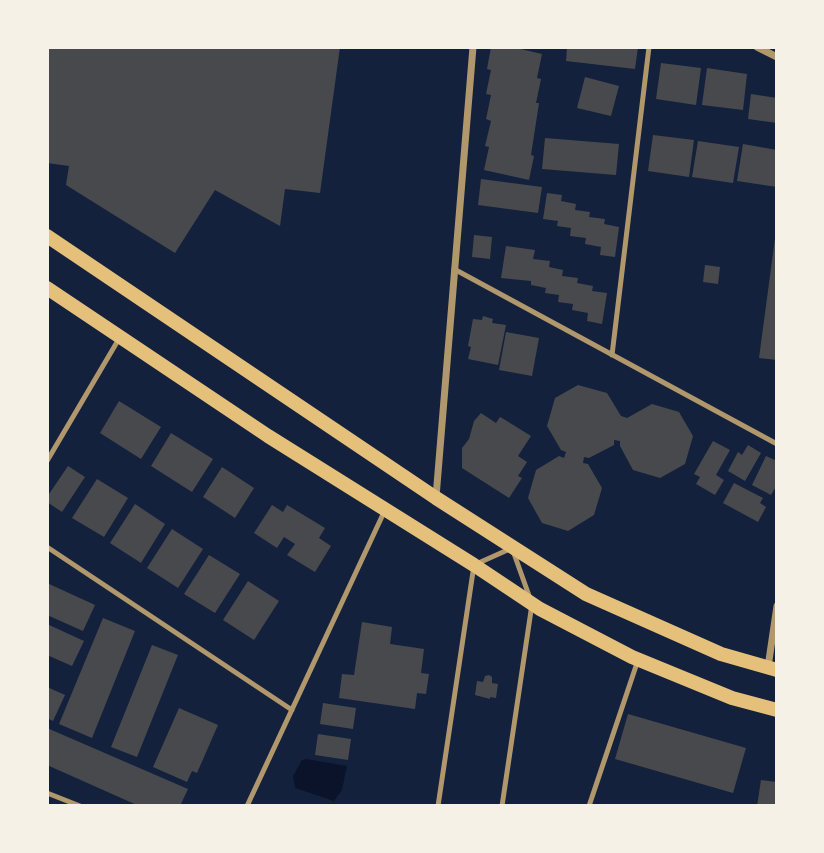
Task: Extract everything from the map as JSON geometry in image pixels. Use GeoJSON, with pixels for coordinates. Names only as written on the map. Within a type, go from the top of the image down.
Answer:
{"type":"FeatureCollection","features":[{"type":"Feature","properties":{"kind":"main road"},"geometry":{"type":"LineString","coordinates":[[47,236],[436,498],[586,594],[721,654],[772,668]]}},
{"type":"Feature","properties":{"kind":"main road"},"geometry":{"type":"LineString","coordinates":[[47,288],[533,604],[638,660],[732,698],[777,710]]}},
{"type":"Feature","properties":{"kind":"street"},"geometry":{"type":"LineString","coordinates":[[436,498],[473,47]]}},
{"type":"Feature","properties":{"kind":"street"},"geometry":{"type":"LineString","coordinates":[[757,47],[777,57]]}},
{"type":"Feature","properties":{"kind":"street"},"geometry":{"type":"LineString","coordinates":[[772,668],[777,606]]}},
{"type":"Feature","properties":{"kind":"lane"},"geometry":{"type":"LineString","coordinates":[[611,355],[649,47]]}},
{"type":"Feature","properties":{"kind":"lane"},"geometry":{"type":"LineString","coordinates":[[454,269],[777,444]]}},
{"type":"Feature","properties":{"kind":"lane"},"geometry":{"type":"LineString","coordinates":[[47,461],[120,337]]}},
{"type":"Feature","properties":{"kind":"lane"},"geometry":{"type":"LineString","coordinates":[[247,806],[385,510]]}},
{"type":"Feature","properties":{"kind":"lane"},"geometry":{"type":"LineString","coordinates":[[47,547],[292,710]]}},
{"type":"Feature","properties":{"kind":"lane"},"geometry":{"type":"LineString","coordinates":[[438,806],[474,565],[512,548],[533,604],[502,806]]}},
{"type":"Feature","properties":{"kind":"lane"},"geometry":{"type":"LineString","coordinates":[[589,806],[638,660]]}},
{"type":"Feature","properties":{"kind":"lane"},"geometry":{"type":"LineString","coordinates":[[47,793],[80,806]]}},
{"type":"Feature","properties":{"kind":"water"},"geometry":{"type":"Polygon","coordinates":[[[302,760],[347,766],[342,790],[334,801],[295,788],[293,776],[302,760]]]}},
{"type":"Feature","properties":{"kind":"building"},"geometry":{"type":"Polygon","coordinates":[[[47,47],[340,47],[320,193],[285,189],[280,226],[215,190],[175,253],[66,185],[69,166],[47,163],[47,47]]]}},
{"type":"Feature","properties":{"kind":"building"},"geometry":{"type":"Polygon","coordinates":[[[491,47],[512,47],[542,54],[537,78],[541,79],[531,155],[534,156],[529,180],[484,170],[489,147],[485,146],[491,121],[486,119],[491,95],[486,94],[491,70],[487,69],[491,47]]]}},
{"type":"Feature","properties":{"kind":"building"},"geometry":{"type":"Polygon","coordinates":[[[567,47],[638,47],[635,69],[566,61],[567,47]]]}},
{"type":"Feature","properties":{"kind":"building"},"geometry":{"type":"Polygon","coordinates":[[[661,63],[701,68],[696,105],[656,99],[661,63]]]}},
{"type":"Feature","properties":{"kind":"building"},"geometry":{"type":"Polygon","coordinates":[[[707,68],[747,74],[743,110],[702,105],[707,68]]]}},
{"type":"Feature","properties":{"kind":"building"},"geometry":{"type":"Polygon","coordinates":[[[585,77],[619,86],[611,116],[577,108],[585,77]]]}},
{"type":"Feature","properties":{"kind":"building"},"geometry":{"type":"Polygon","coordinates":[[[751,94],[777,98],[777,123],[748,119],[751,94]]]}},
{"type":"Feature","properties":{"kind":"building"},"geometry":{"type":"Polygon","coordinates":[[[653,135],[694,140],[689,177],[648,171],[653,135]]]}},
{"type":"Feature","properties":{"kind":"building"},"geometry":{"type":"Polygon","coordinates":[[[545,138],[619,144],[616,175],[542,169],[545,138]]]}},
{"type":"Feature","properties":{"kind":"building"},"geometry":{"type":"Polygon","coordinates":[[[698,141],[739,147],[733,183],[692,177],[698,141]]]}},
{"type":"Feature","properties":{"kind":"building"},"geometry":{"type":"Polygon","coordinates":[[[743,144],[777,150],[777,187],[737,181],[743,144]]]}},
{"type":"Feature","properties":{"kind":"building"},"geometry":{"type":"Polygon","coordinates":[[[481,179],[542,187],[538,213],[478,205],[481,179]]]}},
{"type":"Feature","properties":{"kind":"building"},"geometry":{"type":"Polygon","coordinates":[[[547,193],[562,195],[561,201],[576,204],[575,210],[590,212],[589,217],[605,219],[604,224],[619,227],[615,257],[600,255],[601,247],[585,244],[586,238],[570,236],[571,228],[557,226],[558,221],[543,219],[547,193]]]}},
{"type":"Feature","properties":{"kind":"building"},"geometry":{"type":"Polygon","coordinates":[[[474,235],[492,237],[490,259],[472,257],[474,235]]]}},
{"type":"Feature","properties":{"kind":"building"},"geometry":{"type":"Polygon","coordinates":[[[777,238],[777,360],[759,358],[777,238]]]}},
{"type":"Feature","properties":{"kind":"building"},"geometry":{"type":"Polygon","coordinates":[[[506,246],[535,250],[533,259],[550,261],[549,267],[563,270],[562,276],[578,278],[577,283],[593,286],[592,291],[607,293],[602,324],[587,321],[588,313],[572,310],[573,304],[558,302],[559,295],[545,293],[546,288],[531,285],[531,281],[501,278],[506,246]]]}},
{"type":"Feature","properties":{"kind":"building"},"geometry":{"type":"Polygon","coordinates":[[[705,265],[720,267],[718,284],[703,282],[705,265]]]}},
{"type":"Feature","properties":{"kind":"building"},"geometry":{"type":"Polygon","coordinates":[[[483,316],[493,319],[492,323],[506,325],[498,365],[468,359],[473,319],[482,320],[483,316]]]}},
{"type":"Feature","properties":{"kind":"building"},"geometry":{"type":"Polygon","coordinates":[[[506,332],[539,338],[532,376],[499,370],[506,332]]]}},
{"type":"Feature","properties":{"kind":"building"},"geometry":{"type":"Polygon","coordinates":[[[578,385],[607,393],[621,416],[627,418],[652,404],[679,412],[693,436],[685,464],[660,478],[633,470],[620,441],[614,440],[614,445],[589,458],[584,457],[583,463],[588,464],[602,488],[594,515],[568,531],[542,523],[528,498],[536,470],[559,456],[564,458],[566,452],[561,450],[547,426],[555,398],[578,385]]]}},
{"type":"Feature","properties":{"kind":"building"},"geometry":{"type":"Polygon","coordinates":[[[119,401],[161,427],[141,459],[100,433],[119,401]]]}},
{"type":"Feature","properties":{"kind":"building"},"geometry":{"type":"Polygon","coordinates":[[[481,413],[496,423],[500,417],[531,436],[518,456],[527,462],[518,476],[522,478],[509,498],[462,468],[462,448],[469,439],[474,421],[481,413]]]}},
{"type":"Feature","properties":{"kind":"building"},"geometry":{"type":"Polygon","coordinates":[[[171,433],[213,459],[192,492],[151,466],[171,433]]]}},
{"type":"Feature","properties":{"kind":"building"},"geometry":{"type":"Polygon","coordinates":[[[713,441],[730,450],[716,475],[724,480],[715,495],[696,484],[700,477],[694,474],[713,441]]]}},
{"type":"Feature","properties":{"kind":"building"},"geometry":{"type":"Polygon","coordinates":[[[748,445],[761,453],[745,481],[728,471],[738,452],[742,455],[748,445]]]}},
{"type":"Feature","properties":{"kind":"building"},"geometry":{"type":"Polygon","coordinates":[[[766,456],[777,461],[777,485],[771,495],[752,485],[766,456]]]}},
{"type":"Feature","properties":{"kind":"building"},"geometry":{"type":"Polygon","coordinates":[[[68,466],[85,477],[62,512],[47,502],[47,497],[68,466]]]}},
{"type":"Feature","properties":{"kind":"building"},"geometry":{"type":"Polygon","coordinates":[[[222,467],[254,488],[235,518],[203,497],[222,467]]]}},
{"type":"Feature","properties":{"kind":"building"},"geometry":{"type":"Polygon","coordinates":[[[97,479],[128,498],[104,537],[72,518],[97,479]]]}},
{"type":"Feature","properties":{"kind":"building"},"geometry":{"type":"Polygon","coordinates":[[[734,483],[763,498],[760,503],[766,507],[758,522],[723,503],[734,483]]]}},
{"type":"Feature","properties":{"kind":"building"},"geometry":{"type":"Polygon","coordinates":[[[135,504],[165,524],[141,563],[110,543],[135,504]]]}},
{"type":"Feature","properties":{"kind":"building"},"geometry":{"type":"Polygon","coordinates":[[[272,505],[283,512],[287,505],[325,528],[319,538],[331,546],[315,572],[287,555],[295,544],[284,537],[277,548],[254,533],[272,505]]]}},
{"type":"Feature","properties":{"kind":"building"},"geometry":{"type":"Polygon","coordinates":[[[172,529],[203,549],[178,588],[147,568],[172,529]]]}},
{"type":"Feature","properties":{"kind":"building"},"geometry":{"type":"Polygon","coordinates":[[[209,555],[240,574],[215,613],[184,594],[209,555]]]}},
{"type":"Feature","properties":{"kind":"building"},"geometry":{"type":"Polygon","coordinates":[[[248,581],[279,601],[254,640],[223,620],[248,581]]]}},
{"type":"Feature","properties":{"kind":"building"},"geometry":{"type":"Polygon","coordinates":[[[47,583],[95,605],[83,631],[47,615],[47,583]]]}},
{"type":"Feature","properties":{"kind":"building"},"geometry":{"type":"Polygon","coordinates":[[[103,618],[135,631],[92,738],[59,724],[103,618]]]}},
{"type":"Feature","properties":{"kind":"building"},"geometry":{"type":"Polygon","coordinates":[[[362,622],[392,627],[390,644],[424,649],[421,673],[429,674],[426,694],[417,693],[415,709],[339,698],[342,674],[354,675],[362,622]]]}},
{"type":"Feature","properties":{"kind":"building"},"geometry":{"type":"Polygon","coordinates":[[[47,624],[84,641],[72,666],[47,655],[47,624]]]}},
{"type":"Feature","properties":{"kind":"building"},"geometry":{"type":"Polygon","coordinates":[[[152,645],[178,655],[137,757],[111,747],[152,645]]]}},
{"type":"Feature","properties":{"kind":"building"},"geometry":{"type":"Polygon","coordinates":[[[485,676],[492,677],[492,683],[498,684],[496,698],[475,695],[477,681],[483,682],[485,676]]]}},
{"type":"Feature","properties":{"kind":"building"},"geometry":{"type":"Polygon","coordinates":[[[47,687],[65,695],[53,721],[47,718],[47,687]]]}},
{"type":"Feature","properties":{"kind":"building"},"geometry":{"type":"Polygon","coordinates":[[[323,703],[356,708],[353,729],[320,724],[323,703]]]}},
{"type":"Feature","properties":{"kind":"building"},"geometry":{"type":"Polygon","coordinates":[[[179,708],[218,725],[197,773],[192,771],[187,782],[153,767],[179,708]]]}},
{"type":"Feature","properties":{"kind":"building"},"geometry":{"type":"Polygon","coordinates":[[[628,714],[746,748],[733,793],[615,759],[628,714]]]}},
{"type":"Feature","properties":{"kind":"building"},"geometry":{"type":"Polygon","coordinates":[[[47,728],[188,789],[180,806],[139,806],[47,765],[47,728]]]}},
{"type":"Feature","properties":{"kind":"building"},"geometry":{"type":"Polygon","coordinates":[[[318,734],[351,739],[348,760],[315,755],[318,734]]]}},
{"type":"Feature","properties":{"kind":"building"},"geometry":{"type":"Polygon","coordinates":[[[761,780],[777,782],[777,806],[757,806],[761,780]]]}}]}
